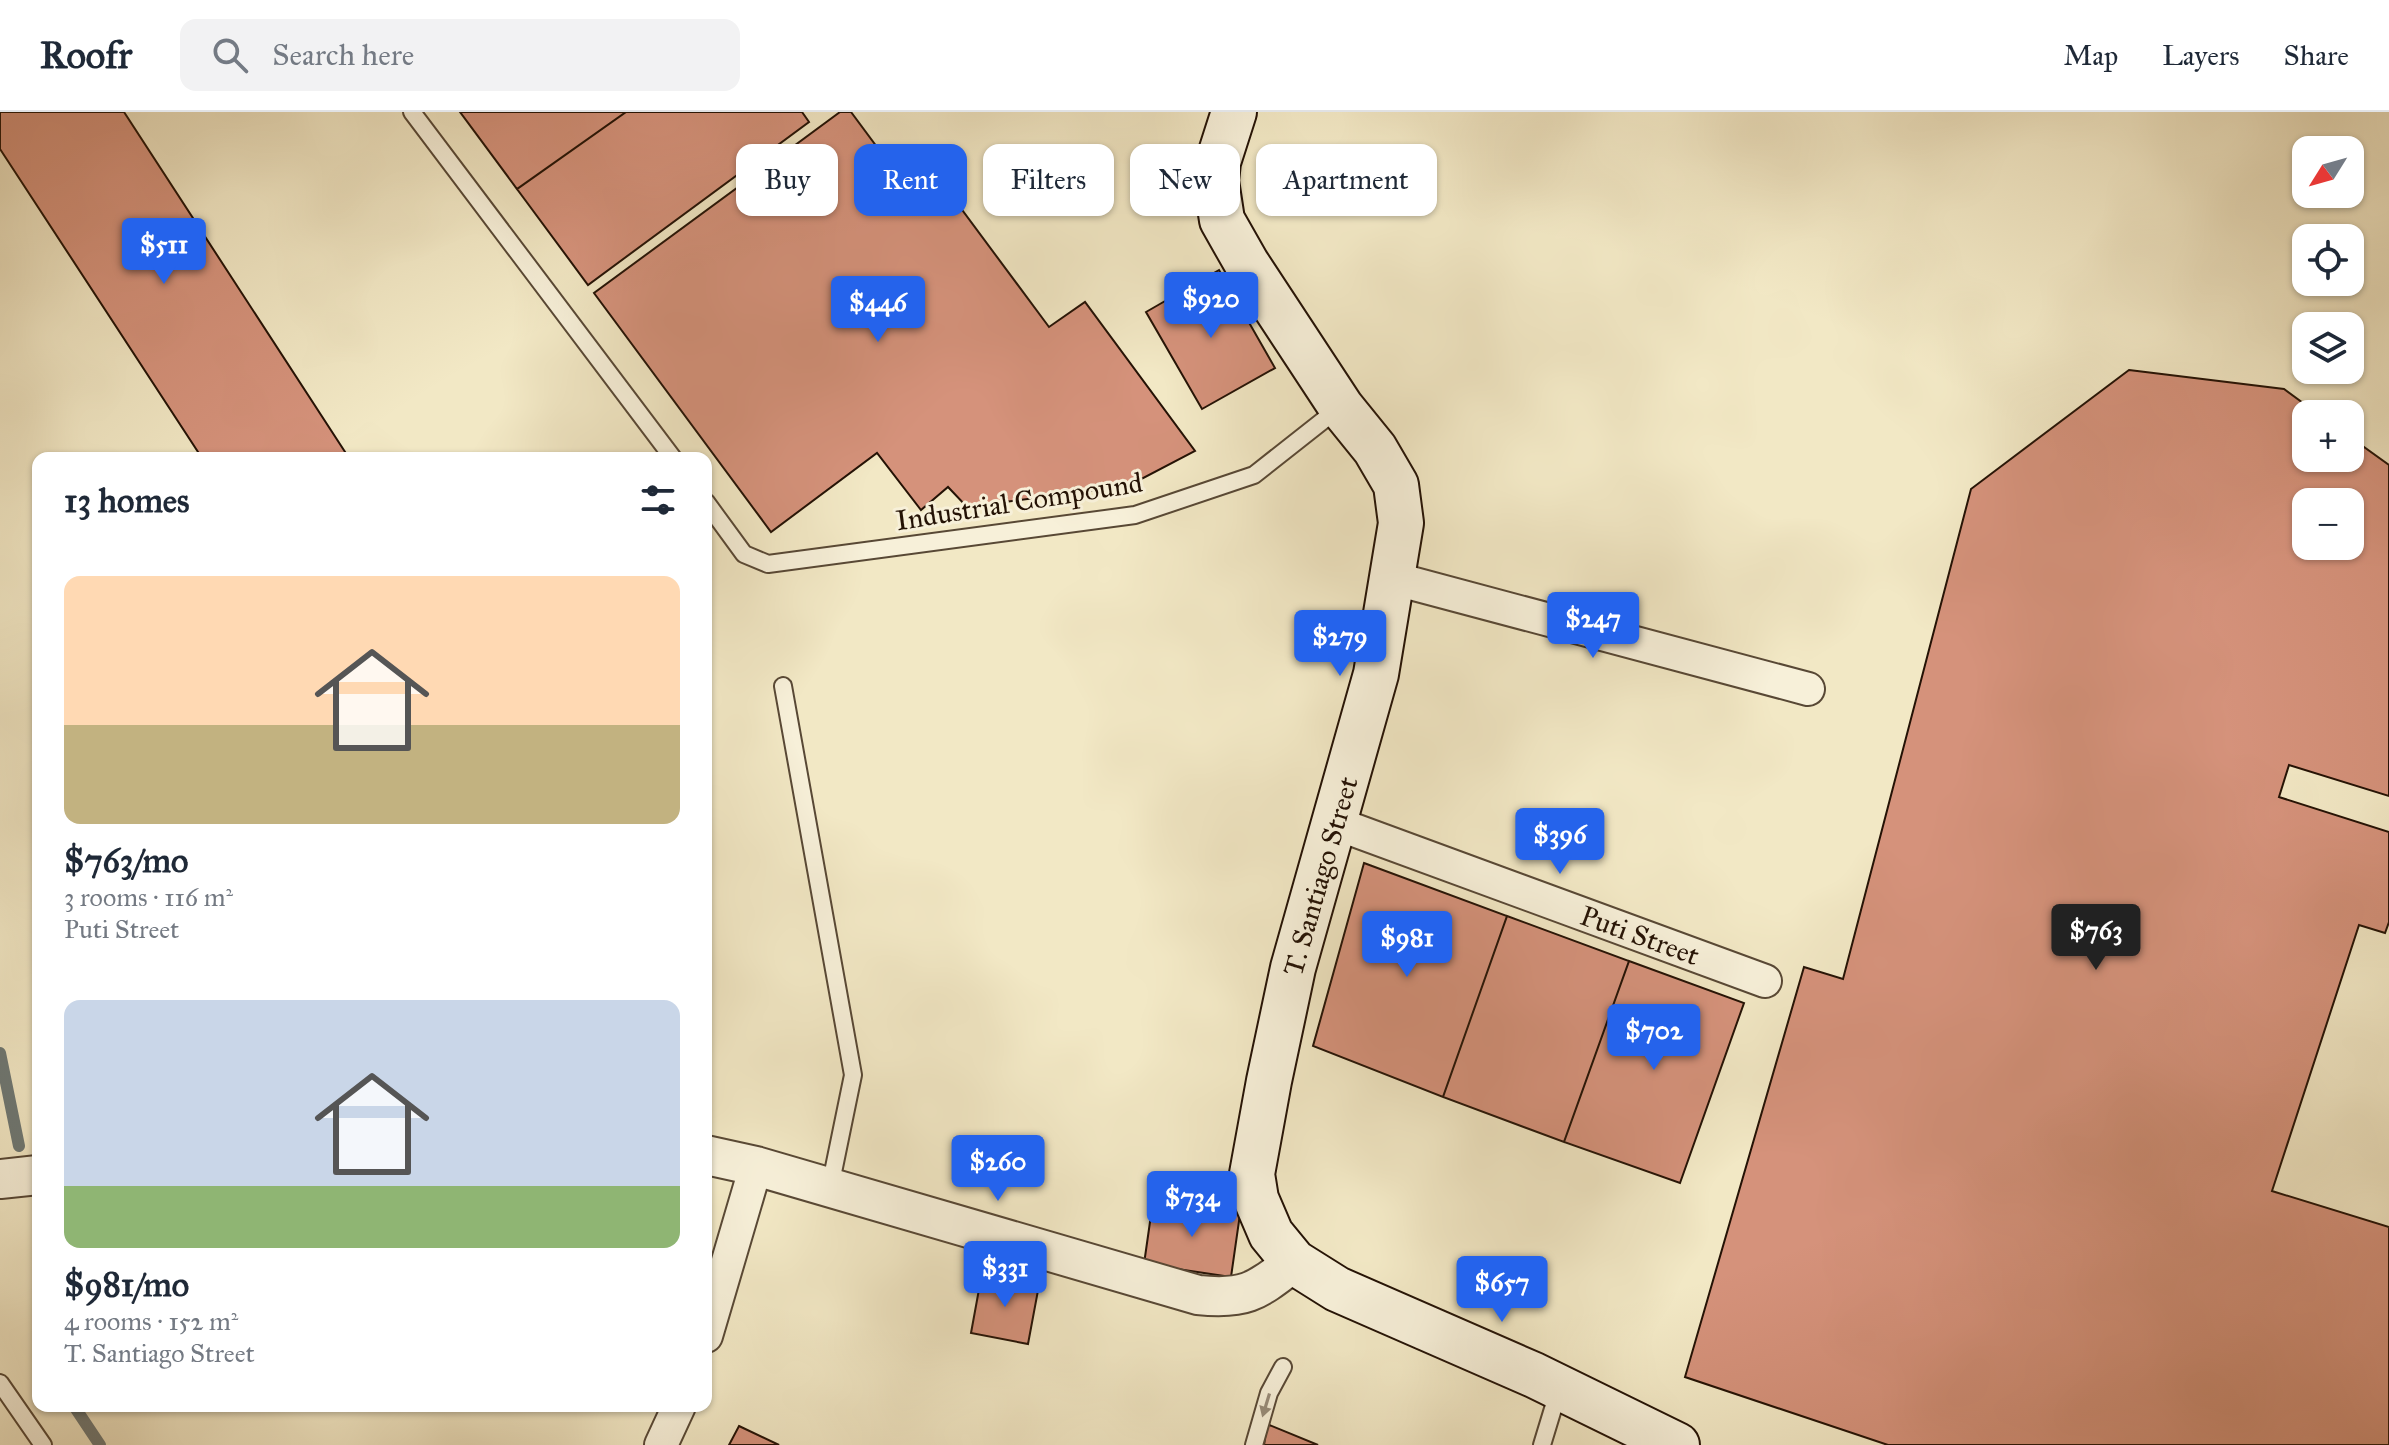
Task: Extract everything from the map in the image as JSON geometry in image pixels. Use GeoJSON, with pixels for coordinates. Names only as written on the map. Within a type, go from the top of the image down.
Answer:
{"type":"FeatureCollection","features":[{"type":"Feature","properties":{"kind":"main road","name":"T. Santiago Street"},"geometry":{"type":"LineString","coordinates":[[1234,112],[1218,162],[1216,181],[1222,220],[1247,264],[1341,407],[1375,449],[1396,485],[1401,523],[1376,674],[1293,968],[1252,1174],[1256,1199],[1271,1234],[1294,1262],[1337,1289],[1559,1388],[1677,1445]]}},
{"type":"Feature","properties":{"kind":"street"},"geometry":{"type":"LineString","coordinates":[[1392,578],[1808,689]]}},
{"type":"Feature","properties":{"kind":"street","name":"Puti Street"},"geometry":{"type":"LineString","coordinates":[[1335,823],[1765,981]]}},
{"type":"Feature","properties":{"kind":"street"},"geometry":{"type":"LineString","coordinates":[[712,1156],[830,1187],[1198,1295],[1229,1298],[1259,1290],[1294,1262]]}},
{"type":"Feature","properties":{"kind":"street"},"geometry":{"type":"LineString","coordinates":[[712,1316],[756,1166]]}},
{"type":"Feature","properties":{"kind":"street"},"geometry":{"type":"LineString","coordinates":[[0,1179],[32,1176]]}},
{"type":"Feature","properties":{"kind":"street"},"geometry":{"type":"LineString","coordinates":[[661,1445],[676,1412]]}},
{"type":"Feature","properties":{"kind":"lane"},"geometry":{"type":"LineString","coordinates":[[412,112],[668,452]]}},
{"type":"Feature","properties":{"kind":"lane","name":"Industrial Compound"},"geometry":{"type":"LineString","coordinates":[[712,510],[744,554],[768,564],[1135,515],[1254,475],[1341,407]]}},
{"type":"Feature","properties":{"kind":"lane"},"geometry":{"type":"LineString","coordinates":[[783,686],[853,1075],[830,1187]]}},
{"type":"Feature","properties":{"kind":"lane"},"geometry":{"type":"LineString","coordinates":[[1254,1445],[1269,1393],[1283,1367]]}},
{"type":"Feature","properties":{"kind":"lane"},"geometry":{"type":"LineString","coordinates":[[0,1383],[43,1445]]}},
{"type":"Feature","properties":{"kind":"lane"},"geometry":{"type":"LineString","coordinates":[[1542,1445],[1559,1388]]}},
{"type":"Feature","properties":{"kind":"building"},"geometry":{"type":"Polygon","coordinates":[[[0,112],[124,112],[345,452],[198,452],[0,149],[0,112]]]}},
{"type":"Feature","properties":{"kind":"building"},"geometry":{"type":"Polygon","coordinates":[[[460,112],[626,112],[517,189],[460,112]]]}},
{"type":"Feature","properties":{"kind":"building"},"geometry":{"type":"Polygon","coordinates":[[[626,112],[802,112],[809,122],[779,144],[736,144],[736,176],[588,285],[517,189],[626,112]]]}},
{"type":"Feature","properties":{"kind":"building"},"geometry":{"type":"Polygon","coordinates":[[[840,112],[851,112],[875,144],[854,144],[854,216],[967,216],[1049,327],[1085,302],[1195,451],[1128,486],[967,507],[948,487],[921,510],[877,453],[771,532],[594,293],[736,189],[736,216],[838,216],[838,144],[797,144],[840,112]]]}},
{"type":"Feature","properties":{"kind":"building"},"geometry":{"type":"Polygon","coordinates":[[[1219,270],[1275,368],[1202,409],[1146,312],[1219,270]]]}},
{"type":"Feature","properties":{"kind":"building"},"geometry":{"type":"Polygon","coordinates":[[[2129,370],[2284,389],[2299,400],[2292,400],[2292,472],[2364,472],[2364,447],[2389,465],[2389,796],[2289,765],[2279,797],[2389,832],[2389,922],[2385,933],[2359,925],[2272,1191],[2389,1227],[2389,1445],[1888,1445],[1685,1377],[1804,967],[1843,979],[1971,489],[2129,370]]]}},
{"type":"Feature","properties":{"kind":"building"},"geometry":{"type":"Polygon","coordinates":[[[1364,863],[1507,916],[1443,1097],[1313,1046],[1364,863]]]}},
{"type":"Feature","properties":{"kind":"building"},"geometry":{"type":"Polygon","coordinates":[[[1507,916],[1629,961],[1564,1142],[1443,1097],[1507,916]]]}},
{"type":"Feature","properties":{"kind":"building"},"geometry":{"type":"Polygon","coordinates":[[[1629,961],[1744,1003],[1680,1183],[1564,1142],[1629,961]]]}},
{"type":"Feature","properties":{"kind":"building"},"geometry":{"type":"Polygon","coordinates":[[[1153,1201],[1240,1214],[1231,1277],[1144,1264],[1153,1201]]]}},
{"type":"Feature","properties":{"kind":"building"},"geometry":{"type":"Polygon","coordinates":[[[982,1273],[1039,1285],[1028,1344],[971,1333],[982,1273]]]}},
{"type":"Feature","properties":{"kind":"building"},"geometry":{"type":"Polygon","coordinates":[[[1267,1424],[1318,1445],[1264,1445],[1267,1424]]]}},
{"type":"Feature","properties":{"kind":"building"},"geometry":{"type":"Polygon","coordinates":[[[739,1426],[779,1445],[729,1445],[739,1426]]]}},
{"type":"Feature","properties":{"kind":"waterway"},"geometry":{"type":"LineString","coordinates":[[0,1053],[19,1146]]}},
{"type":"Feature","properties":{"kind":"waterway"},"geometry":{"type":"LineString","coordinates":[[78,1412],[100,1445]]}}]}
